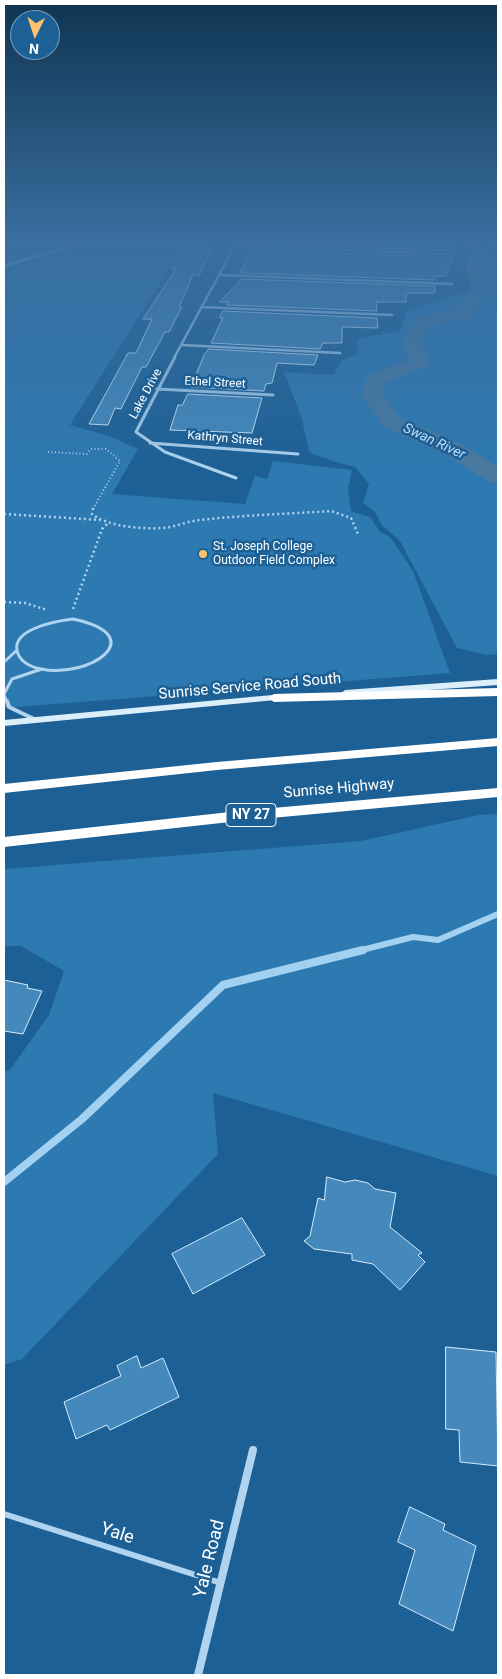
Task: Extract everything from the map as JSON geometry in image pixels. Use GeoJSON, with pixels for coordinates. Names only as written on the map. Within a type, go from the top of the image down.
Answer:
{"type":"FeatureCollection","features":[{"type":"Feature","properties":{"kind":"highway"},"geometry":{"type":"LineString","coordinates":[[274,698],[498,692]]}},
{"type":"Feature","properties":{"kind":"highway"},"geometry":{"type":"LineString","coordinates":[[4,789],[218,766],[498,742]]}},
{"type":"Feature","properties":{"kind":"highway","name":"Sunrise Highway"},"geometry":{"type":"LineString","coordinates":[[4,842],[239,816],[498,792]]}},
{"type":"Feature","properties":{"kind":"main road","name":"Sunrise Service Road South"},"geometry":{"type":"LineString","coordinates":[[4,723],[274,698],[498,682]]}},
{"type":"Feature","properties":{"kind":"street","name":"Lake Drive"},"geometry":{"type":"LineString","coordinates":[[150,443],[136,432],[195,318]]}},
{"type":"Feature","properties":{"kind":"street"},"geometry":{"type":"LineString","coordinates":[[182,345],[340,353]]}},
{"type":"Feature","properties":{"kind":"street","name":"Ethel Street"},"geometry":{"type":"LineString","coordinates":[[157,389],[273,395]]}},
{"type":"Feature","properties":{"kind":"street"},"geometry":{"type":"LineString","coordinates":[[150,443],[165,452],[236,478]]}},
{"type":"Feature","properties":{"kind":"street","name":"Kathryn Street"},"geometry":{"type":"LineString","coordinates":[[150,443],[298,454]]}},
{"type":"Feature","properties":{"kind":"street","name":"Yale Road"},"geometry":{"type":"LineString","coordinates":[[198,1675],[253,1450]]}},
{"type":"Feature","properties":{"kind":"lane"},"geometry":{"type":"LineString","coordinates":[[4,662],[16,651],[17,643],[22,635],[44,623],[69,620],[88,621],[100,626],[108,633],[111,641],[109,649],[102,658],[90,664],[66,670],[42,669],[30,665],[16,651]]}},
{"type":"Feature","properties":{"kind":"lane"},"geometry":{"type":"LineString","coordinates":[[36,720],[9,707],[4,694],[12,679],[42,669]]}},
{"type":"Feature","properties":{"kind":"lane","name":"Yale"},"geometry":{"type":"LineString","coordinates":[[4,1514],[221,1583]]}},
{"type":"Feature","properties":{"kind":"path"},"geometry":{"type":"LineString","coordinates":[[48,452],[86,454],[91,449],[106,449],[120,461],[92,510],[92,514],[109,522],[165,528],[199,520],[331,512],[351,518],[358,534]]}},
{"type":"Feature","properties":{"kind":"path"},"geometry":{"type":"LineString","coordinates":[[4,514],[103,520]]}},
{"type":"Feature","properties":{"kind":"path"},"geometry":{"type":"LineString","coordinates":[[69,620],[102,529],[109,522]]}},
{"type":"Feature","properties":{"kind":"path"},"geometry":{"type":"LineString","coordinates":[[4,602],[25,603],[44,611],[54,610]]}},
{"type":"Feature","properties":{"kind":"path"},"geometry":{"type":"LineString","coordinates":[[63,609],[73,608],[81,610]]}},
{"type":"Feature","properties":{"kind":"shaded area","name":"St. Joseph College Outdoor Field Complex"},"geometry":{"type":"Polygon","coordinates":[[[4,318],[137,318],[70,425],[109,436],[138,449],[112,494],[245,504],[255,476],[267,479],[273,461],[352,470],[348,489],[351,511],[370,517],[380,532],[390,537],[413,571],[450,673],[4,708],[4,318]]]}},
{"type":"Feature","properties":{"kind":"shaded area"},"geometry":{"type":"Polygon","coordinates":[[[404,318],[498,318],[498,654],[487,655],[457,648],[400,541],[382,525],[375,512],[363,503],[369,484],[355,467],[309,452],[302,419],[284,372],[333,375],[342,360],[358,354],[357,340],[400,331],[404,318]]]}},
{"type":"Feature","properties":{"kind":"shaded area"},"geometry":{"type":"Polygon","coordinates":[[[498,814],[498,1176],[213,1093],[218,1154],[22,1359],[4,1365],[4,1071],[10,1070],[49,1015],[64,971],[21,946],[4,946],[4,869],[361,841],[479,815],[498,814]]]}},
{"type":"Feature","properties":{"kind":"building"},"geometry":{"type":"Polygon","coordinates":[[[176,318],[169,332],[165,332],[146,367],[142,367],[121,409],[115,408],[108,425],[89,424],[128,353],[136,353],[152,319],[143,319],[176,318]]]}},
{"type":"Feature","properties":{"kind":"building"},"geometry":{"type":"Polygon","coordinates":[[[223,318],[377,318],[378,328],[342,327],[342,343],[323,343],[320,349],[211,343],[223,318]]]}},
{"type":"Feature","properties":{"kind":"building"},"geometry":{"type":"Polygon","coordinates":[[[209,349],[318,355],[314,365],[277,363],[272,383],[266,384],[264,391],[191,387],[204,355],[209,349]]]}},
{"type":"Feature","properties":{"kind":"building"},"geometry":{"type":"Polygon","coordinates":[[[188,394],[262,398],[252,433],[170,430],[178,405],[182,405],[188,394]]]}},
{"type":"Feature","properties":{"kind":"building"},"geometry":{"type":"Polygon","coordinates":[[[4,980],[28,985],[27,988],[42,991],[23,1034],[4,1031],[4,980]]]}},
{"type":"Feature","properties":{"kind":"building"},"geometry":{"type":"Polygon","coordinates":[[[327,1177],[345,1182],[355,1180],[368,1183],[375,1189],[396,1193],[390,1227],[422,1253],[418,1255],[425,1262],[400,1290],[373,1264],[352,1260],[352,1254],[314,1249],[304,1241],[310,1236],[318,1198],[324,1200],[327,1177]]]}},
{"type":"Feature","properties":{"kind":"building"},"geometry":{"type":"Polygon","coordinates":[[[242,1218],[265,1255],[193,1294],[172,1254],[242,1218]]]}},
{"type":"Feature","properties":{"kind":"building"},"geometry":{"type":"Polygon","coordinates":[[[446,1347],[496,1352],[498,1466],[460,1462],[459,1430],[446,1429],[446,1347]]]}},
{"type":"Feature","properties":{"kind":"building"},"geometry":{"type":"Polygon","coordinates":[[[137,1356],[141,1368],[163,1358],[179,1397],[110,1430],[107,1425],[76,1439],[64,1402],[121,1376],[117,1366],[137,1356]]]}},
{"type":"Feature","properties":{"kind":"building"},"geometry":{"type":"Polygon","coordinates":[[[410,1507],[445,1524],[443,1530],[476,1546],[453,1631],[399,1604],[415,1550],[398,1542],[410,1507]]]}},
{"type":"Feature","properties":{"kind":"waterway","name":"Swan River"},"geometry":{"type":"LineString","coordinates":[[441,318],[421,323],[411,343],[420,363],[375,379],[371,394],[391,422],[455,450],[498,477]]}},
{"type":"Feature","properties":{"kind":"waterway"},"geometry":{"type":"LineString","coordinates":[[358,951],[413,937],[438,940],[498,914]]}},
{"type":"Feature","properties":{"kind":"waterway"},"geometry":{"type":"LineString","coordinates":[[4,1182],[82,1119],[223,985],[363,950]]}},
{"type":"Feature","properties":{"kind":"place","name":"St. Joseph College Outdoor Field Complex"},"geometry":{"type":"Point","coordinates":[203,554]}}]}
